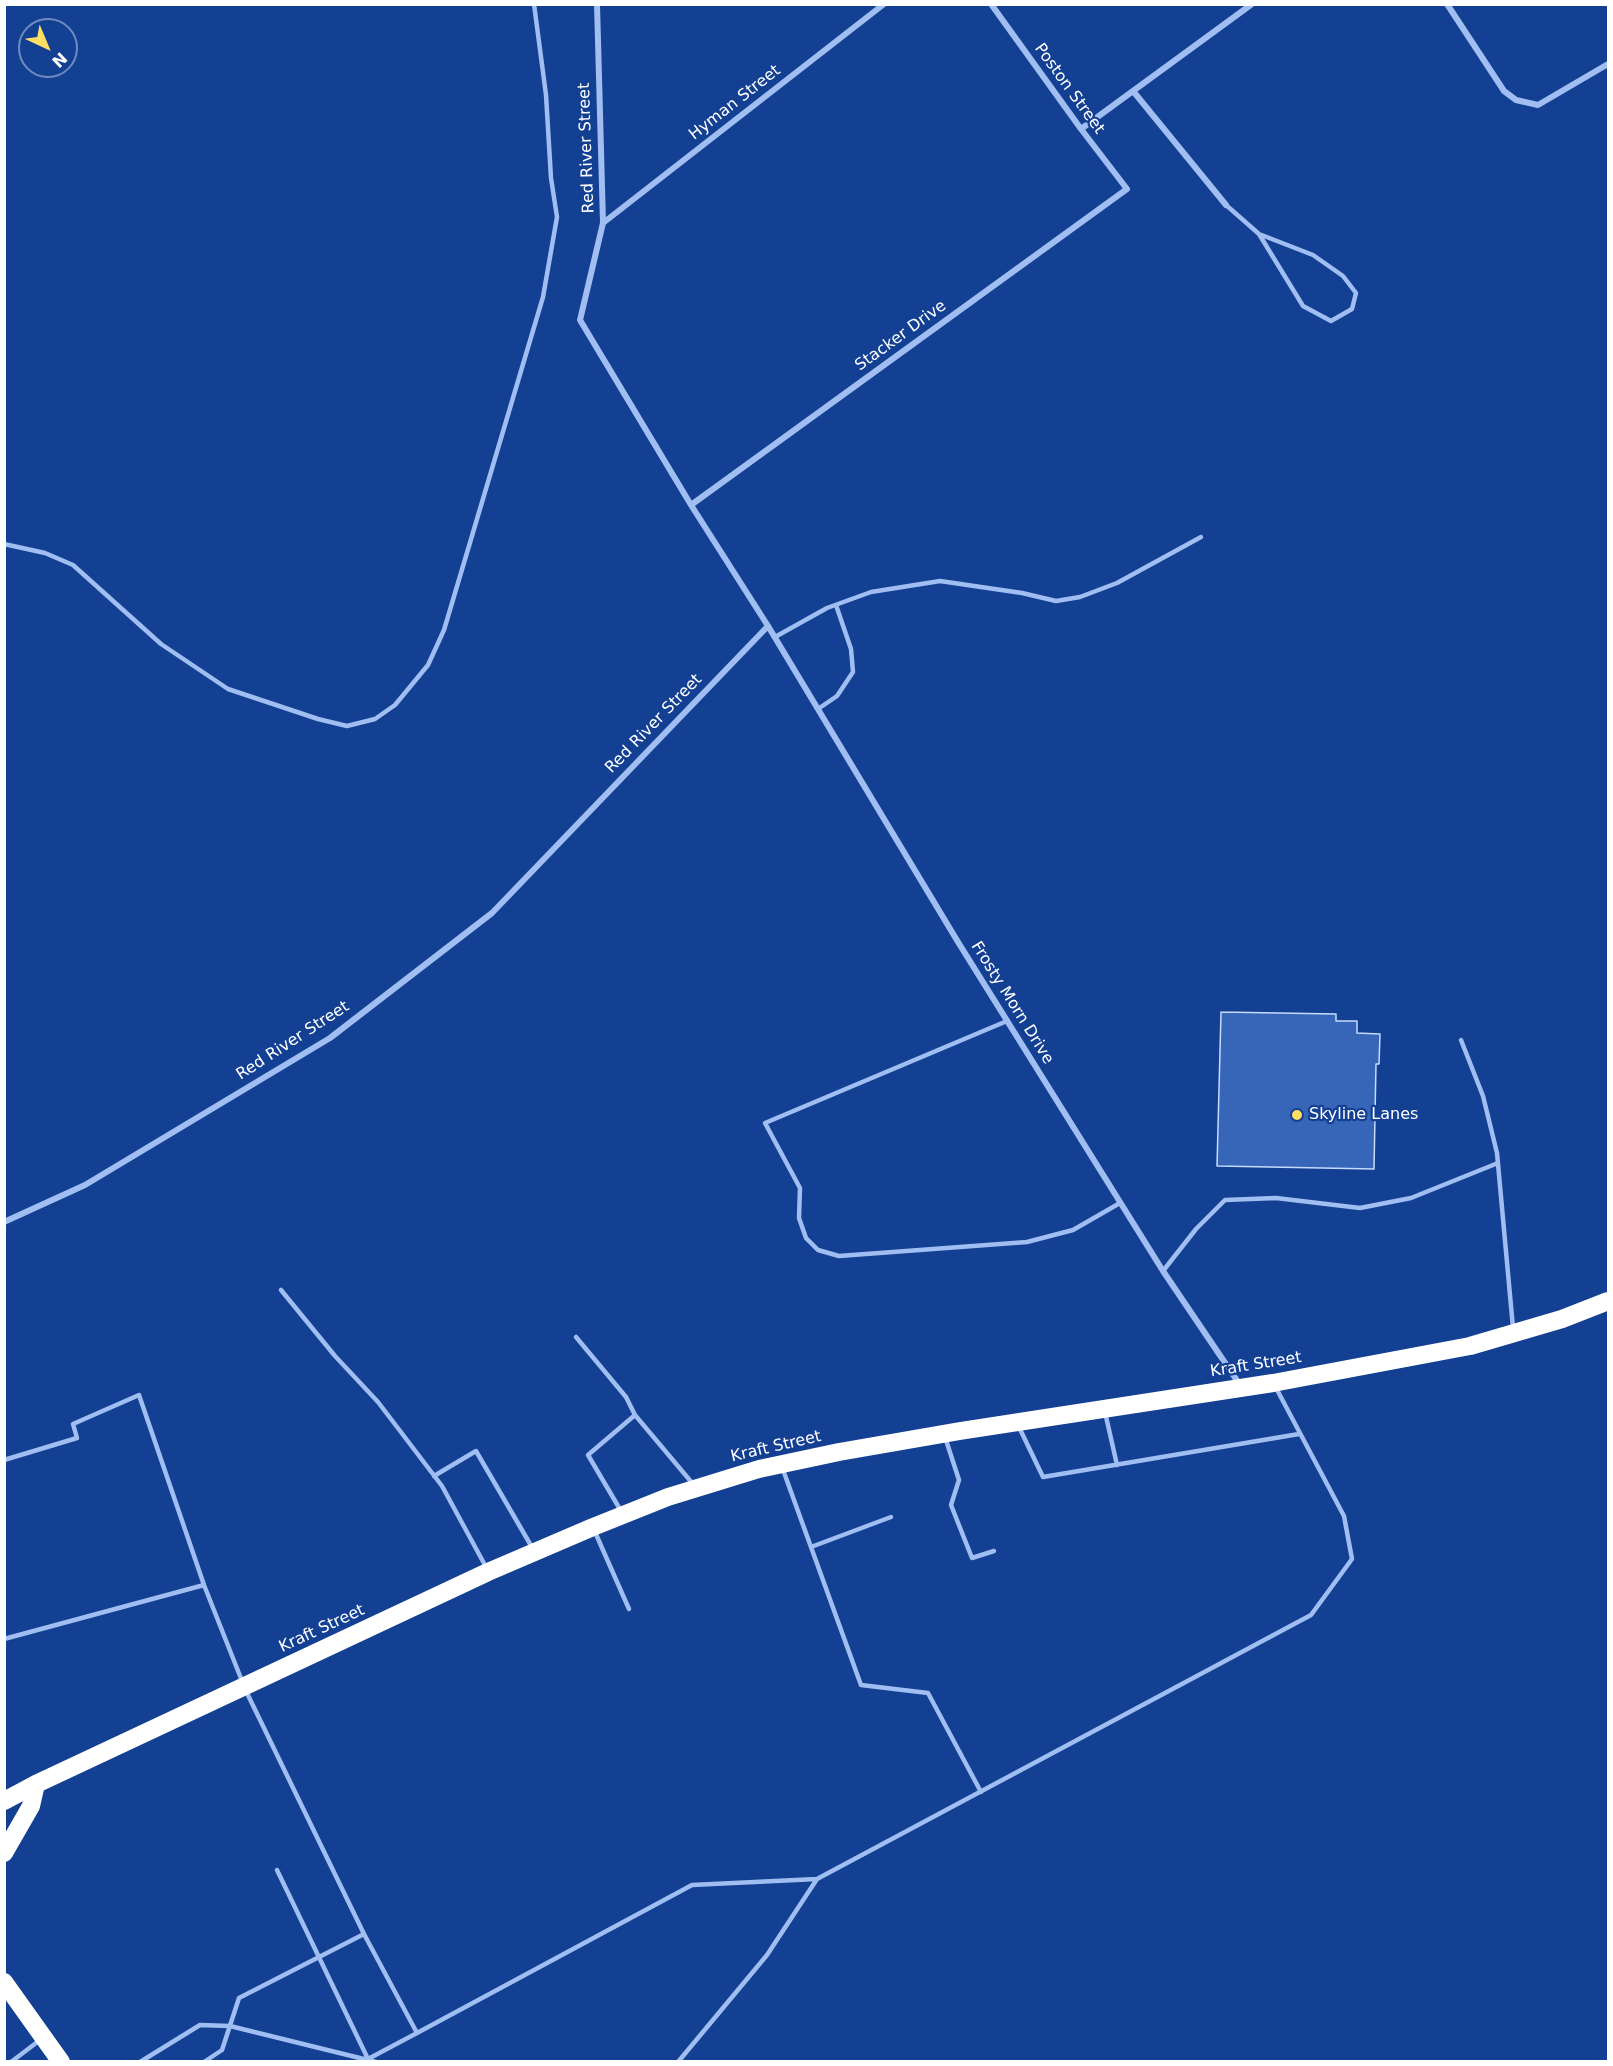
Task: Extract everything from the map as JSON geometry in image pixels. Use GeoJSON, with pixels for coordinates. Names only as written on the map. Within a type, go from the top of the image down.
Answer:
{"type":"FeatureCollection","features":[{"type":"Feature","properties":{"kind":"highway","name":"Kraft Street"},"geometry":{"type":"LineString","coordinates":[[4,1801],[488,1572],[593,1527],[697,1488],[759,1469],[839,1452],[1273,1383],[1470,1346],[1562,1319],[1608,1301]]}},
{"type":"Feature","properties":{"kind":"highway"},"geometry":{"type":"LineString","coordinates":[[4,1786],[36,1784],[31,1806],[4,1852]]}},
{"type":"Feature","properties":{"kind":"highway"},"geometry":{"type":"LineString","coordinates":[[4,1982],[61,2061]]}},
{"type":"Feature","properties":{"kind":"street","name":"Red River Street"},"geometry":{"type":"LineString","coordinates":[[4,1222],[85,1185],[330,1038],[492,913],[768,626],[691,505],[580,320],[603,223],[597,4]]}},
{"type":"Feature","properties":{"kind":"street","name":"Hyman Street"},"geometry":{"type":"LineString","coordinates":[[603,223],[884,4]]}},
{"type":"Feature","properties":{"kind":"street","name":"Poston Street"},"geometry":{"type":"LineString","coordinates":[[991,4],[1127,189]]}},
{"type":"Feature","properties":{"kind":"street"},"geometry":{"type":"LineString","coordinates":[[1081,129],[1252,4]]}},
{"type":"Feature","properties":{"kind":"street"},"geometry":{"type":"LineString","coordinates":[[1447,4],[1504,91],[1516,100],[1538,105],[1608,64]]}},
{"type":"Feature","properties":{"kind":"street"},"geometry":{"type":"LineString","coordinates":[[1133,91],[1226,205]]}},
{"type":"Feature","properties":{"kind":"street","name":"Stacker Drive"},"geometry":{"type":"LineString","coordinates":[[691,505],[1127,189]]}},
{"type":"Feature","properties":{"kind":"street","name":"Frosty Morn Drive"},"geometry":{"type":"LineString","coordinates":[[768,626],[1120,1203],[1242,1388]]}},
{"type":"Feature","properties":{"kind":"lane"},"geometry":{"type":"LineString","coordinates":[[4,544],[45,553],[73,565],[161,644],[228,689],[318,719],[347,726],[375,719],[395,705],[428,665],[444,630],[543,297],[557,217],[551,178],[546,95],[534,4]]}},
{"type":"Feature","properties":{"kind":"lane"},"geometry":{"type":"LineString","coordinates":[[1226,205],[1259,234],[1303,306],[1331,321],[1352,309],[1356,293],[1343,276],[1313,255],[1259,234]]}},
{"type":"Feature","properties":{"kind":"lane"},"geometry":{"type":"LineString","coordinates":[[775,637],[836,605],[871,592],[940,581],[1022,593],[1056,601],[1080,597],[1117,583],[1201,537]]}},
{"type":"Feature","properties":{"kind":"lane"},"geometry":{"type":"LineString","coordinates":[[818,709],[837,696],[853,672],[851,649],[836,605]]}},
{"type":"Feature","properties":{"kind":"lane"},"geometry":{"type":"LineString","coordinates":[[1007,1021],[765,1123],[800,1188],[800,1218],[806,1238],[818,1250],[839,1256],[1027,1242],[1073,1230],[1120,1203]]}},
{"type":"Feature","properties":{"kind":"lane"},"geometry":{"type":"LineString","coordinates":[[1461,1040],[1483,1096],[1497,1153],[1513,1334]]}},
{"type":"Feature","properties":{"kind":"lane"},"geometry":{"type":"LineString","coordinates":[[1163,1271],[1196,1229],[1225,1200],[1275,1198],[1360,1208],[1411,1198],[1498,1163]]}},
{"type":"Feature","properties":{"kind":"lane"},"geometry":{"type":"LineString","coordinates":[[281,1290],[335,1356],[378,1402],[442,1486],[488,1572]]}},
{"type":"Feature","properties":{"kind":"lane"},"geometry":{"type":"LineString","coordinates":[[576,1337],[626,1397],[635,1415],[697,1488]]}},
{"type":"Feature","properties":{"kind":"lane"},"geometry":{"type":"LineString","coordinates":[[368,2059],[692,1885],[817,1878],[1311,1616],[1352,1559],[1344,1516],[1273,1383]]}},
{"type":"Feature","properties":{"kind":"lane"},"geometry":{"type":"LineString","coordinates":[[4,1460],[77,1438],[73,1424],[139,1395],[204,1585],[244,1687],[364,1934],[417,2033]]}},
{"type":"Feature","properties":{"kind":"lane"},"geometry":{"type":"LineString","coordinates":[[1104,1409],[1117,1465]]}},
{"type":"Feature","properties":{"kind":"lane"},"geometry":{"type":"LineString","coordinates":[[623,1515],[588,1455],[635,1415]]}},
{"type":"Feature","properties":{"kind":"lane"},"geometry":{"type":"LineString","coordinates":[[1016,1423],[1043,1477],[1299,1434]]}},
{"type":"Feature","properties":{"kind":"lane"},"geometry":{"type":"LineString","coordinates":[[945,1434],[959,1480],[951,1505],[972,1558],[994,1551]]}},
{"type":"Feature","properties":{"kind":"lane"},"geometry":{"type":"LineString","coordinates":[[434,1476],[476,1451],[535,1551]]}},
{"type":"Feature","properties":{"kind":"lane"},"geometry":{"type":"LineString","coordinates":[[781,1465],[861,1685],[928,1693],[981,1792]]}},
{"type":"Feature","properties":{"kind":"lane"},"geometry":{"type":"LineString","coordinates":[[811,1547],[891,1517]]}},
{"type":"Feature","properties":{"kind":"lane"},"geometry":{"type":"LineString","coordinates":[[593,1527],[629,1609]]}},
{"type":"Feature","properties":{"kind":"lane"},"geometry":{"type":"LineString","coordinates":[[4,1639],[204,1585]]}},
{"type":"Feature","properties":{"kind":"lane"},"geometry":{"type":"LineString","coordinates":[[277,1870],[368,2059]]}},
{"type":"Feature","properties":{"kind":"lane"},"geometry":{"type":"LineString","coordinates":[[678,2061],[767,1955],[817,1878]]}},
{"type":"Feature","properties":{"kind":"lane"},"geometry":{"type":"LineString","coordinates":[[204,2061],[222,2050],[239,1998],[364,1934]]}},
{"type":"Feature","properties":{"kind":"lane"},"geometry":{"type":"LineString","coordinates":[[140,2061],[200,2025],[230,2026],[376,2061]]}},
{"type":"Feature","properties":{"kind":"lane"},"geometry":{"type":"LineString","coordinates":[[11,2061],[44,2037]]}},
{"type":"Feature","properties":{"kind":"building","name":"Skyline Lanes"},"geometry":{"type":"Polygon","coordinates":[[[1221,1012],[1336,1014],[1336,1021],[1357,1021],[1357,1033],[1380,1034],[1379,1064],[1376,1064],[1374,1169],[1217,1166],[1221,1012]]]}},
{"type":"Feature","properties":{"kind":"place","name":"Skyline Lanes"},"geometry":{"type":"Point","coordinates":[1297,1115]}}]}
